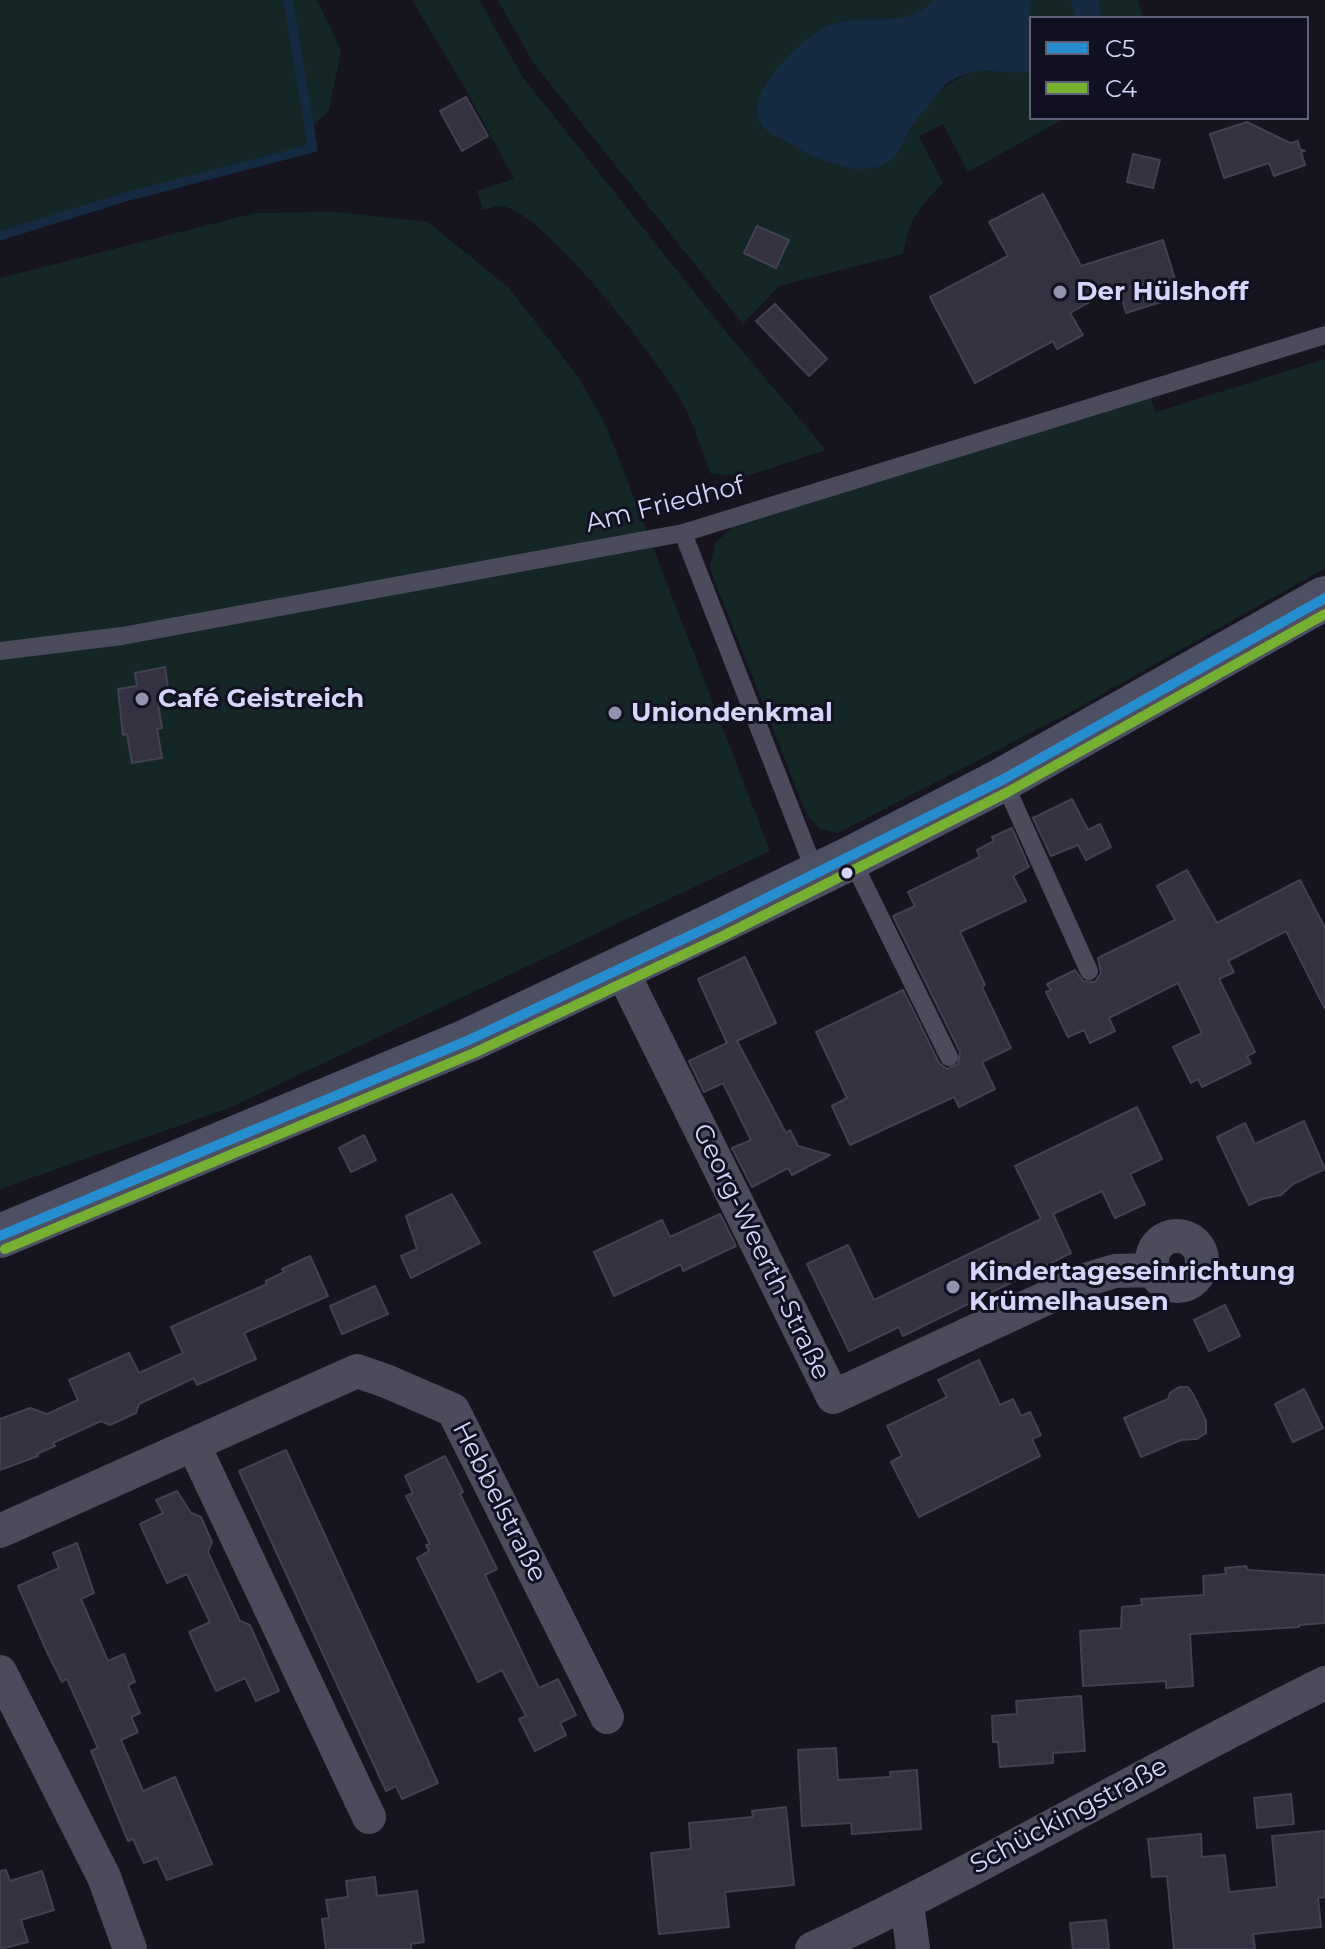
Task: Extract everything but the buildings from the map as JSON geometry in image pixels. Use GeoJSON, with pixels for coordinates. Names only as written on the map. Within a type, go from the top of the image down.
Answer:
{"type":"FeatureCollection","features":[{"type":"Feature","properties":{"kind":"main road"},"geometry":{"type":"LineString","coordinates":[[0,1236],[469,1040],[621,969],[1002,780],[1325,598]]}},
{"type":"Feature","properties":{"kind":"street","name":"Georg-Weerth-Straße"},"geometry":{"type":"LineString","coordinates":[[621,969],[833,1397],[1085,1280],[1115,1271],[1154,1270]]}},
{"type":"Feature","properties":{"kind":"street","name":"Hebbelstraße"},"geometry":{"type":"LineString","coordinates":[[0,1531],[357,1371],[453,1410],[607,1717]]}},
{"type":"Feature","properties":{"kind":"street"},"geometry":{"type":"LineString","coordinates":[[194,1446],[369,1817]]}},
{"type":"Feature","properties":{"kind":"street"},"geometry":{"type":"LineString","coordinates":[[0,1672],[104,1877],[130,1949]]}},
{"type":"Feature","properties":{"kind":"street","name":"Schückingstraße"},"geometry":{"type":"LineString","coordinates":[[812,1949],[907,1904],[1151,1771],[1325,1683]]}},
{"type":"Feature","properties":{"kind":"street"},"geometry":{"type":"LineString","coordinates":[[907,1904],[913,1949]]}},
{"type":"Feature","properties":{"kind":"lane","name":"Am Friedhof"},"geometry":{"type":"LineString","coordinates":[[0,651],[122,636],[683,533],[1325,335]]}},
{"type":"Feature","properties":{"kind":"lane"},"geometry":{"type":"LineString","coordinates":[[683,533],[834,866],[949,1057]]}},
{"type":"Feature","properties":{"kind":"lane"},"geometry":{"type":"LineString","coordinates":[[1002,780],[1089,971]]}},
{"type":"Feature","properties":{"kind":"green space"},"geometry":{"type":"Polygon","coordinates":[[[0,0],[317,0],[341,50],[329,110],[310,130],[313,148],[122,198],[0,236],[0,0]]]}},
{"type":"Feature","properties":{"kind":"green space"},"geometry":{"type":"Polygon","coordinates":[[[412,0],[479,0],[522,76],[721,326],[826,450],[747,476],[711,474],[688,414],[672,386],[600,292],[544,232],[519,213],[500,206],[483,210],[477,191],[514,179],[465,88],[412,0]]]}},
{"type":"Feature","properties":{"kind":"green space"},"geometry":{"type":"Polygon","coordinates":[[[498,0],[934,0],[904,17],[869,20],[769,133],[792,145],[898,153],[924,109],[946,86],[960,77],[993,69],[1029,72],[1029,120],[1061,120],[968,172],[943,124],[919,136],[943,183],[916,214],[903,254],[779,286],[743,324],[534,64],[498,0]]]}},
{"type":"Feature","properties":{"kind":"green space"},"geometry":{"type":"Polygon","coordinates":[[[1032,0],[1070,0],[1075,16],[1029,16],[1032,0]]]}},
{"type":"Feature","properties":{"kind":"green space"},"geometry":{"type":"Polygon","coordinates":[[[1099,0],[1138,0],[1142,16],[1102,16],[1099,0]]]}},
{"type":"Feature","properties":{"kind":"green space"},"geometry":{"type":"Polygon","coordinates":[[[335,212],[428,222],[509,288],[579,378],[607,428],[770,851],[229,1108],[0,1189],[0,278],[255,213],[335,212]]]}},
{"type":"Feature","properties":{"kind":"green space"},"geometry":{"type":"Polygon","coordinates":[[[1325,359],[1325,568],[1069,713],[838,833],[820,829],[807,815],[710,569],[715,543],[734,526],[1151,398],[1156,412],[1325,359]]]}},
{"type":"Feature","properties":{"kind":"water"},"geometry":{"type":"Polygon","coordinates":[[[934,0],[1032,0],[1029,72],[974,72],[950,81],[914,123],[899,151],[889,161],[876,167],[848,168],[833,164],[763,127],[758,116],[758,104],[763,91],[782,63],[808,39],[844,21],[897,18],[922,10],[934,0]]]}},
{"type":"Feature","properties":{"kind":"water"},"geometry":{"type":"Polygon","coordinates":[[[1070,0],[1099,0],[1102,16],[1075,16],[1070,0]]]}},
{"type":"Feature","properties":{"kind":"waterway"},"geometry":{"type":"LineString","coordinates":[[0,236],[122,198],[313,148],[288,0]]}},
{"type":"Feature","properties":{"kind":"transit line","name":"C5"},"geometry":{"type":"LineString","coordinates":[[0,1236],[469,1040],[717,923],[1002,780],[1325,598]]}},
{"type":"Feature","properties":{"kind":"transit line","name":"C4"},"geometry":{"type":"LineString","coordinates":[[5,1249],[474,1053],[723,936],[1008,792],[1325,614]]}},
{"type":"Feature","properties":{"kind":"place","name":"Der Hülshoff"},"geometry":{"type":"Point","coordinates":[1060,292]}},
{"type":"Feature","properties":{"kind":"place","name":"Café Geistreich"},"geometry":{"type":"Point","coordinates":[142,699]}},
{"type":"Feature","properties":{"kind":"place","name":"Uniondenkmal"},"geometry":{"type":"Point","coordinates":[615,713]}},
{"type":"Feature","properties":{"kind":"place","name":"Kindertageseinrichtung Krümelhausen"},"geometry":{"type":"Point","coordinates":[953,1287]}}]}
